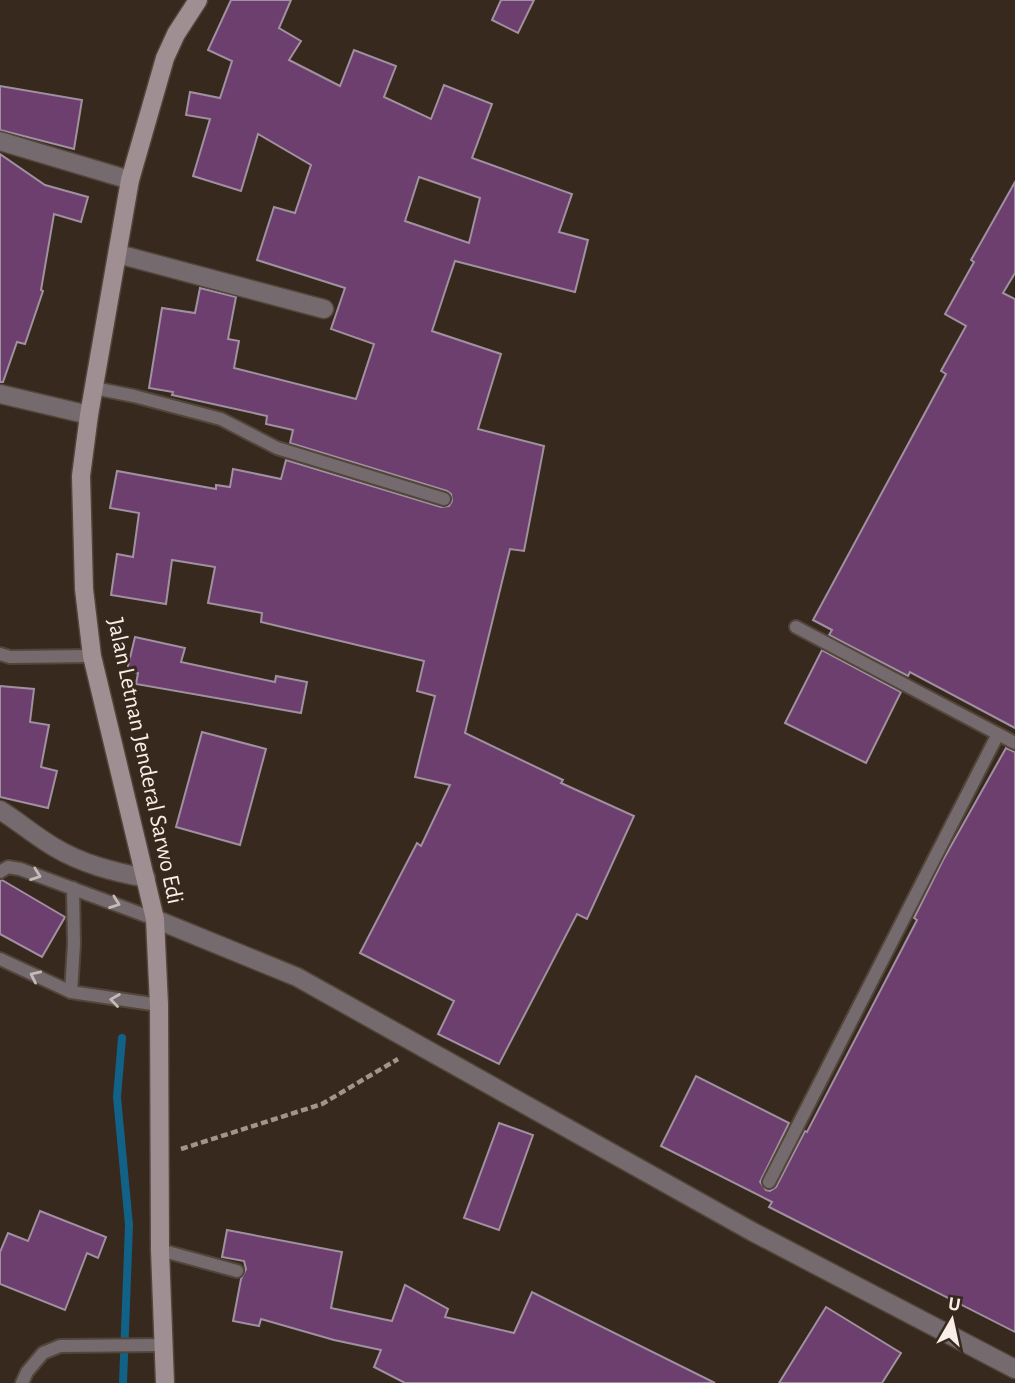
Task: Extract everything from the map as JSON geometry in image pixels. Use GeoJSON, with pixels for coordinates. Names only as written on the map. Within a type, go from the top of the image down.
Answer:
{"type":"FeatureCollection","features":[{"type":"Feature","properties":{"kind":"main road","name":"Jalan Letnan Jenderal Sarwo Edi"},"geometry":{"type":"LineString","coordinates":[[165,1383],[154,1346],[160,1250],[159,1005],[155,919],[92,656],[84,589],[81,476],[130,180],[165,58],[176,34],[198,0]]}},
{"type":"Feature","properties":{"kind":"street"},"geometry":{"type":"LineString","coordinates":[[0,141],[130,180]]}},
{"type":"Feature","properties":{"kind":"street"},"geometry":{"type":"LineString","coordinates":[[117,254],[324,309]]}},
{"type":"Feature","properties":{"kind":"street"},"geometry":{"type":"LineString","coordinates":[[0,394],[89,415]]}},
{"type":"Feature","properties":{"kind":"street"},"geometry":{"type":"LineString","coordinates":[[0,810],[53,847],[82,861],[146,878]]}},
{"type":"Feature","properties":{"kind":"street"},"geometry":{"type":"LineString","coordinates":[[155,919],[298,977],[753,1232],[1015,1369]]}},
{"type":"Feature","properties":{"kind":"lane"},"geometry":{"type":"LineString","coordinates":[[94,388],[221,419],[277,448],[444,499]]}},
{"type":"Feature","properties":{"kind":"lane"},"geometry":{"type":"LineString","coordinates":[[796,627],[1015,743]]}},
{"type":"Feature","properties":{"kind":"lane"},"geometry":{"type":"LineString","coordinates":[[0,654],[10,657],[92,656]]}},
{"type":"Feature","properties":{"kind":"lane"},"geometry":{"type":"LineString","coordinates":[[769,1182],[998,734]]}},
{"type":"Feature","properties":{"kind":"lane"},"geometry":{"type":"LineString","coordinates":[[0,872],[8,867],[20,869],[155,919]]}},
{"type":"Feature","properties":{"kind":"lane"},"geometry":{"type":"LineString","coordinates":[[71,992],[74,888]]}},
{"type":"Feature","properties":{"kind":"lane"},"geometry":{"type":"LineString","coordinates":[[0,959],[71,992],[159,1005]]}},
{"type":"Feature","properties":{"kind":"lane"},"geometry":{"type":"LineString","coordinates":[[160,1250],[237,1270]]}},
{"type":"Feature","properties":{"kind":"lane"},"geometry":{"type":"LineString","coordinates":[[22,1383],[27,1372],[43,1353],[60,1346],[154,1346]]}},
{"type":"Feature","properties":{"kind":"path"},"geometry":{"type":"LineString","coordinates":[[160,1155],[322,1104],[419,1045]]}},
{"type":"Feature","properties":{"kind":"building"},"geometry":{"type":"Polygon","coordinates":[[[231,0],[291,0],[279,28],[301,41],[289,60],[340,86],[354,50],[396,66],[384,97],[431,119],[444,85],[492,104],[472,158],[572,194],[559,232],[588,240],[575,292],[455,261],[432,331],[501,354],[478,429],[544,446],[524,551],[510,549],[465,733],[563,780],[561,783],[634,816],[587,919],[577,914],[499,1064],[438,1034],[454,1001],[360,953],[417,843],[421,846],[450,785],[415,777],[435,696],[417,691],[424,661],[261,622],[262,613],[208,603],[215,567],[172,560],[166,604],[111,595],[117,554],[133,557],[139,513],[110,508],[117,471],[216,489],[216,485],[230,487],[233,469],[281,479],[286,460],[441,507],[449,506],[452,501],[451,494],[447,491],[290,443],[293,430],[266,424],[267,416],[149,388],[162,308],[195,313],[200,288],[236,297],[228,339],[239,341],[234,368],[356,399],[374,344],[331,329],[345,288],[257,260],[274,207],[295,213],[311,165],[258,134],[241,191],[193,176],[210,119],[186,115],[190,92],[220,98],[232,61],[208,50],[231,0]],[[419,177],[405,221],[469,243],[480,198],[419,177]]]}},
{"type":"Feature","properties":{"kind":"building"},"geometry":{"type":"Polygon","coordinates":[[[501,0],[534,0],[518,33],[492,20],[501,0]]]}},
{"type":"Feature","properties":{"kind":"building"},"geometry":{"type":"Polygon","coordinates":[[[0,86],[82,100],[74,149],[0,130],[0,86]]]}},
{"type":"Feature","properties":{"kind":"building"},"geometry":{"type":"Polygon","coordinates":[[[0,154],[45,185],[88,197],[81,222],[54,214],[41,290],[43,291],[25,344],[17,342],[3,382],[0,382],[0,154]]]}},
{"type":"Feature","properties":{"kind":"building"},"geometry":{"type":"Polygon","coordinates":[[[1015,182],[1015,273],[1003,293],[1015,299],[1015,728],[910,672],[908,676],[829,635],[832,630],[813,620],[946,374],[941,371],[966,326],[945,314],[974,262],[971,260],[1015,182]]]}},
{"type":"Feature","properties":{"kind":"building"},"geometry":{"type":"Polygon","coordinates":[[[135,637],[185,648],[181,662],[275,682],[276,676],[307,682],[301,713],[136,684],[138,673],[128,671],[135,637]]]}},
{"type":"Feature","properties":{"kind":"building"},"geometry":{"type":"Polygon","coordinates":[[[822,650],[901,692],[866,763],[785,723],[822,650]]]}},
{"type":"Feature","properties":{"kind":"building"},"geometry":{"type":"Polygon","coordinates":[[[0,686],[34,689],[30,722],[49,725],[41,767],[57,771],[48,808],[0,797],[0,686]]]}},
{"type":"Feature","properties":{"kind":"building"},"geometry":{"type":"Polygon","coordinates":[[[202,732],[266,749],[240,845],[176,827],[202,732]]]}},
{"type":"Feature","properties":{"kind":"building"},"geometry":{"type":"Polygon","coordinates":[[[1006,748],[1015,752],[1015,1332],[769,1207],[772,1202],[661,1146],[696,1076],[789,1123],[760,1182],[766,1190],[770,1191],[776,1187],[917,920],[914,918],[943,860],[1006,748]]]}},
{"type":"Feature","properties":{"kind":"building"},"geometry":{"type":"Polygon","coordinates":[[[2,880],[65,917],[42,957],[0,934],[2,880]]]}},
{"type":"Feature","properties":{"kind":"building"},"geometry":{"type":"Polygon","coordinates":[[[499,1123],[533,1135],[499,1230],[464,1218],[499,1123]]]}},
{"type":"Feature","properties":{"kind":"building"},"geometry":{"type":"Polygon","coordinates":[[[40,1211],[106,1237],[98,1258],[87,1253],[65,1310],[0,1284],[0,1252],[8,1233],[28,1241],[40,1211]]]}},
{"type":"Feature","properties":{"kind":"building"},"geometry":{"type":"Polygon","coordinates":[[[227,1230],[342,1252],[331,1308],[392,1321],[405,1285],[448,1309],[445,1317],[514,1333],[532,1292],[715,1383],[405,1383],[374,1367],[381,1350],[261,1319],[259,1326],[233,1321],[241,1279],[246,1269],[244,1261],[222,1257],[227,1230]]]}},
{"type":"Feature","properties":{"kind":"building"},"geometry":{"type":"Polygon","coordinates":[[[826,1307],[901,1353],[882,1383],[779,1383],[826,1307]]]}},
{"type":"Feature","properties":{"kind":"waterway"},"geometry":{"type":"LineString","coordinates":[[122,1038],[117,1097],[129,1225],[123,1383]]}}]}
